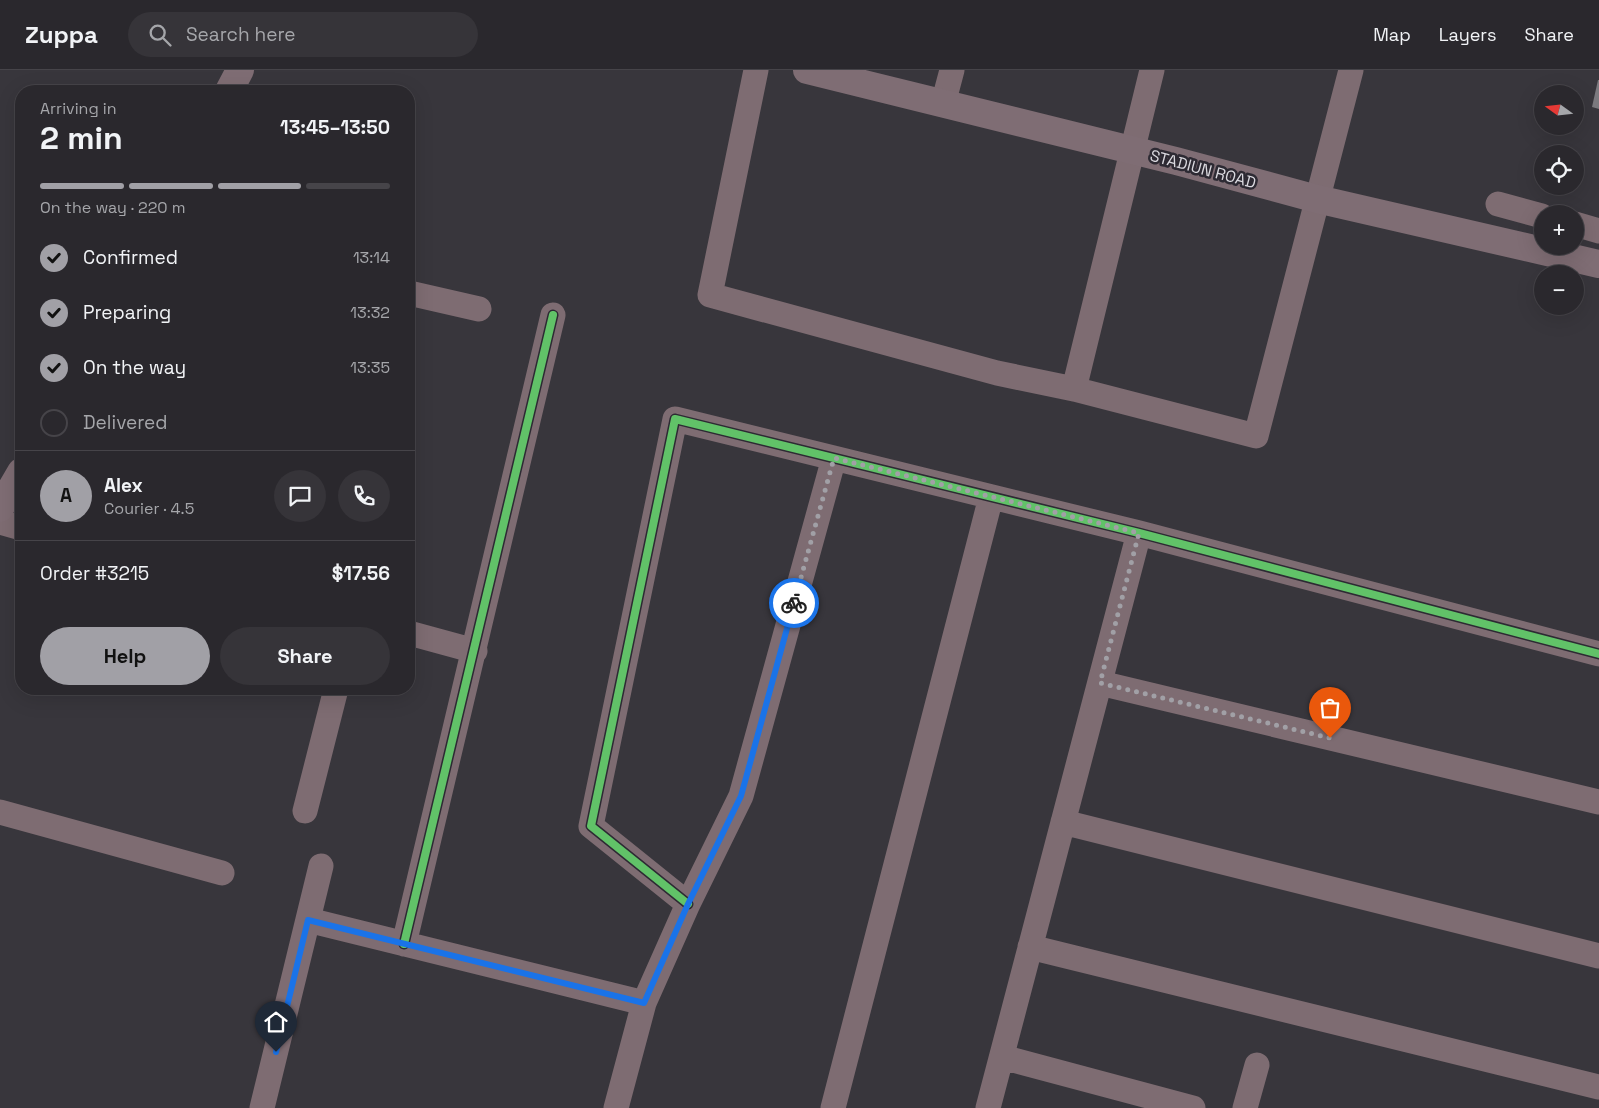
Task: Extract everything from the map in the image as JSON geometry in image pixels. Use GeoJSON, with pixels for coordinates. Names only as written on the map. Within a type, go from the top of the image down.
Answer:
{"type":"FeatureCollection","features":[{"type":"Feature","properties":{"kind":"main road"},"geometry":{"type":"LineString","coordinates":[[232,85],[240,70]]}},
{"type":"Feature","properties":{"kind":"main road","name":"STADIUN ROAD"},"geometry":{"type":"LineString","coordinates":[[807,70],[1132,151],[1317,200],[1599,264]]}},
{"type":"Feature","properties":{"kind":"main road"},"geometry":{"type":"LineString","coordinates":[[0,508],[15,482]]}},
{"type":"Feature","properties":{"kind":"street"},"geometry":{"type":"LineString","coordinates":[[756,70],[710,295],[997,373],[1074,389],[1256,436],[1351,70]]}},
{"type":"Feature","properties":{"kind":"street"},"geometry":{"type":"LineString","coordinates":[[943,104],[952,70]]}},
{"type":"Feature","properties":{"kind":"street"},"geometry":{"type":"LineString","coordinates":[[1074,389],[1152,70]]}},
{"type":"Feature","properties":{"kind":"street"},"geometry":{"type":"LineString","coordinates":[[1498,204],[1534,214]]}},
{"type":"Feature","properties":{"kind":"street"},"geometry":{"type":"LineString","coordinates":[[1584,227],[1599,231]]}},
{"type":"Feature","properties":{"kind":"street"},"geometry":{"type":"LineString","coordinates":[[415,294],[479,309]]}},
{"type":"Feature","properties":{"kind":"street"},"geometry":{"type":"LineString","coordinates":[[404,944],[475,651],[553,315]]}},
{"type":"Feature","properties":{"kind":"street"},"geometry":{"type":"LineString","coordinates":[[688,904],[591,826],[675,419],[1139,533],[1599,654]]}},
{"type":"Feature","properties":{"kind":"street"},"geometry":{"type":"LineString","coordinates":[[616,1108],[644,1003],[688,904],[741,796],[834,458]]}},
{"type":"Feature","properties":{"kind":"street"},"geometry":{"type":"LineString","coordinates":[[833,1108],[991,497]]}},
{"type":"Feature","properties":{"kind":"street"},"geometry":{"type":"LineString","coordinates":[[0,522],[15,526]]}},
{"type":"Feature","properties":{"kind":"street"},"geometry":{"type":"LineString","coordinates":[[988,1108],[1139,533]]}},
{"type":"Feature","properties":{"kind":"street"},"geometry":{"type":"LineString","coordinates":[[415,635],[475,651]]}},
{"type":"Feature","properties":{"kind":"street"},"geometry":{"type":"LineString","coordinates":[[1100,683],[1599,802]]}},
{"type":"Feature","properties":{"kind":"street"},"geometry":{"type":"LineString","coordinates":[[304,811],[334,695]]}},
{"type":"Feature","properties":{"kind":"street"},"geometry":{"type":"LineString","coordinates":[[0,812],[222,873]]}},
{"type":"Feature","properties":{"kind":"street"},"geometry":{"type":"LineString","coordinates":[[1064,822],[1599,956]]}},
{"type":"Feature","properties":{"kind":"street"},"geometry":{"type":"LineString","coordinates":[[262,1108],[321,866]]}},
{"type":"Feature","properties":{"kind":"street"},"geometry":{"type":"LineString","coordinates":[[308,920],[644,1003]]}},
{"type":"Feature","properties":{"kind":"street"},"geometry":{"type":"LineString","coordinates":[[1030,947],[1599,1087]]}},
{"type":"Feature","properties":{"kind":"street"},"geometry":{"type":"LineString","coordinates":[[1002,1057],[1194,1108]]}},
{"type":"Feature","properties":{"kind":"street"},"geometry":{"type":"LineString","coordinates":[[1245,1108],[1256,1065]]}},
{"type":"Feature","properties":{"kind":"building"},"geometry":{"type":"Polygon","coordinates":[[[1599,80],[1599,109],[1592,107],[1599,80]]]}},
{"type":"Feature","properties":{"kind":"cycle path"},"geometry":{"type":"LineString","coordinates":[[404,944],[553,315]]}},
{"type":"Feature","properties":{"kind":"cycle path"},"geometry":{"type":"LineString","coordinates":[[688,904],[591,826],[675,419],[1139,533],[1599,654]]}},
{"type":"Feature","properties":{"kind":"way so far"},"geometry":{"type":"LineString","coordinates":[[794,603],[834,458],[1139,533],[1100,683],[1330,738]]}},
{"type":"Feature","properties":{"kind":"route"},"geometry":{"type":"LineString","coordinates":[[276,1052],[308,920],[644,1003],[688,904],[741,796],[794,603]]}}]}
